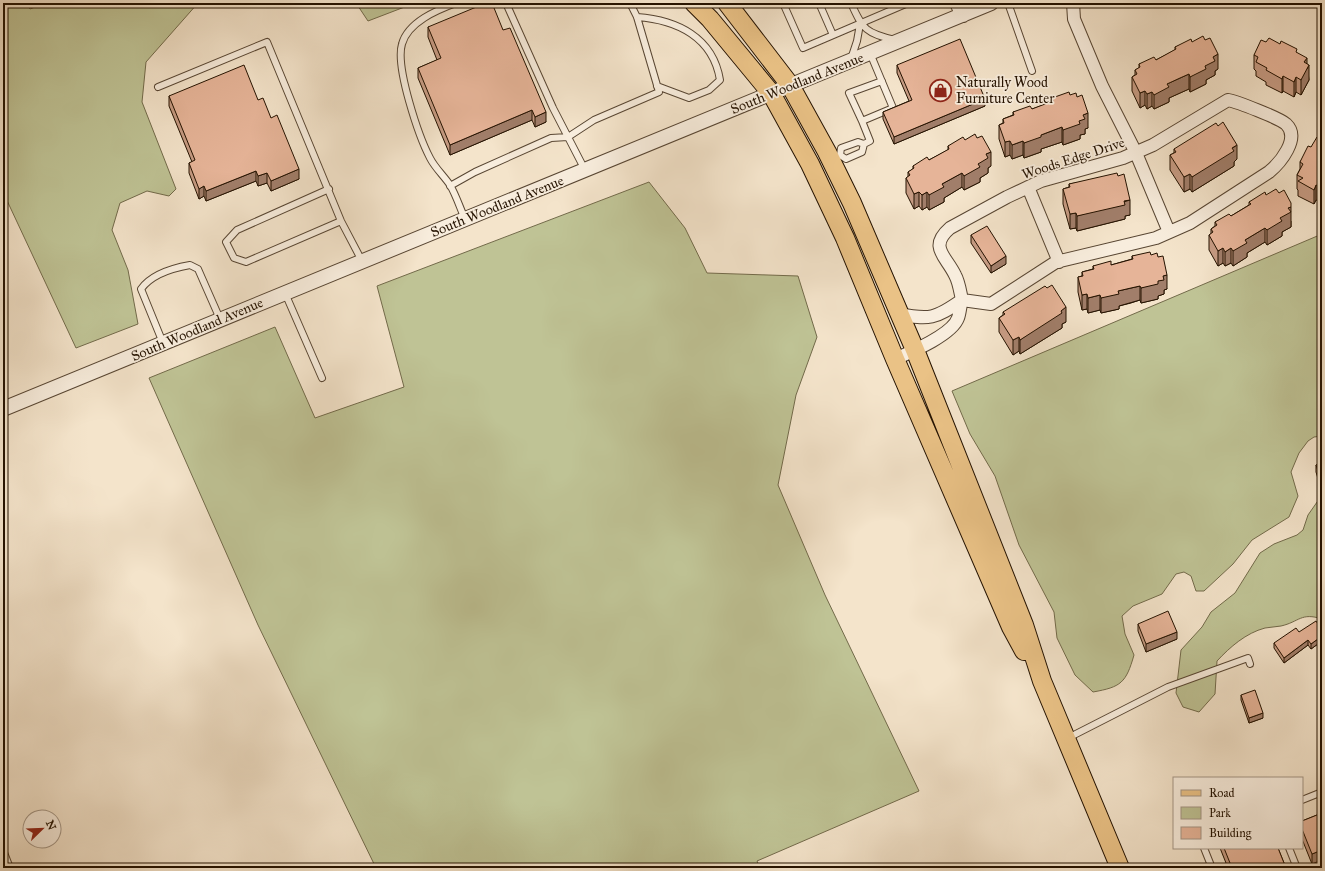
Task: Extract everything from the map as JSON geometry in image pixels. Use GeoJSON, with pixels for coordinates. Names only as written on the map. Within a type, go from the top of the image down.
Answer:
{"type":"FeatureCollection","features":[{"type":"Feature","properties":{"kind":"main road"},"geometry":{"type":"LineString","coordinates":[[694,3],[710,19],[771,93],[810,164],[845,238],[895,359],[1011,628],[1042,681]]}},
{"type":"Feature","properties":{"kind":"main road"},"geometry":{"type":"LineString","coordinates":[[726,3],[790,85],[836,158],[852,203],[914,350],[1024,625],[1042,681],[1120,868]]}},
{"type":"Feature","properties":{"kind":"street","name":"South Woodland Avenue"},"geometry":{"type":"LineString","coordinates":[[3,409],[870,53],[898,41],[960,9],[991,3]]}},
{"type":"Feature","properties":{"kind":"street","name":"Woods Edge Drive"},"geometry":{"type":"LineString","coordinates":[[1073,3],[1074,18],[1079,32],[1102,86],[1136,153],[1169,232]]}},
{"type":"Feature","properties":{"kind":"street","name":"Woods Edge Drive"},"geometry":{"type":"LineString","coordinates":[[1228,100],[1239,103],[1286,124],[1290,132],[1290,146],[1278,165],[1190,223],[1156,238],[1059,262],[990,304],[962,300],[956,275],[940,252],[939,243],[942,235],[950,228],[1028,187],[1062,174],[1123,158],[1136,153],[1153,145],[1228,100]]}},
{"type":"Feature","properties":{"kind":"street"},"geometry":{"type":"LineString","coordinates":[[1028,187],[1059,262]]}},
{"type":"Feature","properties":{"kind":"street"},"geometry":{"type":"LineString","coordinates":[[895,359],[950,329],[958,320],[962,300]]}},
{"type":"Feature","properties":{"kind":"street"},"geometry":{"type":"LineString","coordinates":[[898,314],[922,318],[934,317],[962,300]]}},
{"type":"Feature","properties":{"kind":"lane"},"geometry":{"type":"LineString","coordinates":[[456,3],[435,11],[412,28],[402,43],[400,58],[403,76],[418,128],[430,158],[450,186],[465,219]]}},
{"type":"Feature","properties":{"kind":"lane"},"geometry":{"type":"LineString","coordinates":[[506,3],[568,137],[585,170]]}},
{"type":"Feature","properties":{"kind":"lane"},"geometry":{"type":"LineString","coordinates":[[450,186],[475,172],[551,138],[568,137],[594,120],[659,92],[637,17],[630,3]]}},
{"type":"Feature","properties":{"kind":"lane"},"geometry":{"type":"LineString","coordinates":[[783,3],[802,48],[908,3]]}},
{"type":"Feature","properties":{"kind":"lane"},"geometry":{"type":"LineString","coordinates":[[819,3],[833,35]]}},
{"type":"Feature","properties":{"kind":"lane"},"geometry":{"type":"LineString","coordinates":[[851,3],[860,24],[875,35],[898,41]]}},
{"type":"Feature","properties":{"kind":"lane"},"geometry":{"type":"LineString","coordinates":[[891,3],[894,9]]}},
{"type":"Feature","properties":{"kind":"lane"},"geometry":{"type":"LineString","coordinates":[[1008,3],[1032,71]]}},
{"type":"Feature","properties":{"kind":"lane"},"geometry":{"type":"LineString","coordinates":[[637,17],[657,18],[687,29],[701,42],[717,65],[720,80],[709,90],[688,98],[657,86]]}},
{"type":"Feature","properties":{"kind":"lane"},"geometry":{"type":"LineString","coordinates":[[850,61],[857,41],[860,24]]}},
{"type":"Feature","properties":{"kind":"lane"},"geometry":{"type":"LineString","coordinates":[[158,87],[267,42],[341,221],[362,261]]}},
{"type":"Feature","properties":{"kind":"lane"},"geometry":{"type":"LineString","coordinates":[[862,121],[893,108],[870,53]]}},
{"type":"Feature","properties":{"kind":"lane"},"geometry":{"type":"LineString","coordinates":[[864,144],[862,152],[846,159],[836,158],[841,148],[858,142],[864,144],[870,141],[849,94],[882,81]]}},
{"type":"Feature","properties":{"kind":"lane"},"geometry":{"type":"LineString","coordinates":[[329,189],[237,230],[226,242],[234,258],[246,262],[341,221]]}},
{"type":"Feature","properties":{"kind":"lane"},"geometry":{"type":"LineString","coordinates":[[163,343],[141,289],[146,282],[156,276],[190,265],[198,269],[220,319]]}},
{"type":"Feature","properties":{"kind":"lane"},"geometry":{"type":"LineString","coordinates":[[285,293],[322,378]]}},
{"type":"Feature","properties":{"kind":"lane"},"geometry":{"type":"LineString","coordinates":[[1066,739],[1168,687],[1248,658],[1250,664]]}},
{"type":"Feature","properties":{"kind":"lane"},"geometry":{"type":"LineString","coordinates":[[1303,800],[1322,792]]}},
{"type":"Feature","properties":{"kind":"lane"},"geometry":{"type":"LineString","coordinates":[[1204,849],[1212,868]]}},
{"type":"Feature","properties":{"kind":"lane"},"geometry":{"type":"LineString","coordinates":[[1289,849],[1297,868]]}},
{"type":"Feature","properties":{"kind":"lane"},"geometry":{"type":"LineString","coordinates":[[3,850],[10,868]]}},
{"type":"Feature","properties":{"kind":"green space"},"geometry":{"type":"Polygon","coordinates":[[[4,3],[26,3],[30,9],[45,3],[198,3],[146,62],[142,102],[176,189],[169,196],[147,191],[120,203],[112,230],[128,270],[138,324],[76,348],[3,192],[4,3]]]}},
{"type":"Feature","properties":{"kind":"green space"},"geometry":{"type":"Polygon","coordinates":[[[356,3],[415,3],[368,21],[356,3]]]}},
{"type":"Feature","properties":{"kind":"green space"},"geometry":{"type":"Polygon","coordinates":[[[649,182],[685,228],[707,273],[798,276],[817,337],[796,395],[778,485],[825,595],[919,791],[757,861],[760,868],[376,868],[258,625],[149,378],[275,327],[315,418],[404,387],[377,286],[649,182]]]}},
{"type":"Feature","properties":{"kind":"green space"},"geometry":{"type":"Polygon","coordinates":[[[1322,234],[1322,436],[1314,437],[1308,441],[1299,453],[1291,472],[1298,496],[1289,517],[1252,540],[1233,564],[1204,591],[1196,591],[1191,576],[1184,572],[1176,574],[1162,594],[1133,606],[1122,616],[1125,634],[1134,655],[1128,672],[1125,678],[1116,685],[1093,692],[1075,675],[1057,638],[1054,612],[1019,545],[995,476],[970,434],[952,391],[1322,234]]]}},
{"type":"Feature","properties":{"kind":"green space"},"geometry":{"type":"Polygon","coordinates":[[[1322,495],[1322,619],[1305,617],[1281,626],[1265,628],[1251,633],[1233,646],[1217,661],[1215,694],[1199,712],[1183,707],[1176,693],[1181,650],[1202,627],[1211,612],[1235,593],[1260,553],[1274,544],[1297,535],[1303,530],[1308,515],[1322,495]]]}},
{"type":"Feature","properties":{"kind":"building"},"geometry":{"type":"Polygon","coordinates":[[[486,3],[492,3],[503,30],[510,28],[546,112],[535,117],[532,110],[450,145],[418,68],[441,58],[428,27],[486,3]]]}},
{"type":"Feature","properties":{"kind":"building"},"geometry":{"type":"Polygon","coordinates":[[[1203,36],[1205,40],[1210,38],[1218,54],[1213,57],[1215,61],[1205,66],[1206,69],[1190,77],[1189,74],[1167,84],[1169,87],[1154,95],[1152,92],[1147,94],[1145,91],[1140,93],[1132,77],[1137,74],[1135,70],[1140,67],[1139,64],[1154,57],[1156,60],[1176,49],[1175,47],[1191,39],[1192,42],[1203,36]]]}},
{"type":"Feature","properties":{"kind":"building"},"geometry":{"type":"Polygon","coordinates":[[[1269,38],[1280,44],[1281,41],[1297,49],[1296,52],[1307,58],[1304,62],[1309,65],[1301,80],[1296,77],[1294,82],[1283,76],[1282,79],[1266,70],[1267,68],[1256,62],[1258,57],[1254,55],[1261,40],[1266,42],[1269,38]]]}},
{"type":"Feature","properties":{"kind":"building","name":"Naturally Wood Furniture Center"},"geometry":{"type":"Polygon","coordinates":[[[960,39],[985,99],[894,137],[883,112],[912,100],[897,65],[960,39]]]}},
{"type":"Feature","properties":{"kind":"building"},"geometry":{"type":"Polygon","coordinates":[[[244,65],[258,100],[263,98],[271,118],[277,115],[299,169],[271,181],[267,173],[258,176],[256,171],[206,191],[204,186],[199,189],[189,163],[195,160],[169,96],[244,65]]]}},
{"type":"Feature","properties":{"kind":"building"},"geometry":{"type":"Polygon","coordinates":[[[1069,92],[1070,95],[1076,93],[1077,97],[1082,95],[1088,113],[1083,115],[1085,119],[1079,121],[1080,124],[1063,130],[1062,127],[1024,143],[1023,141],[1012,145],[1010,141],[1005,142],[999,125],[1004,123],[1003,119],[1014,115],[1013,112],[1030,106],[1032,109],[1053,101],[1052,98],[1069,92]]]}},
{"type":"Feature","properties":{"kind":"building"},"geometry":{"type":"Polygon","coordinates":[[[1223,122],[1237,145],[1232,148],[1234,151],[1192,177],[1190,174],[1184,177],[1170,155],[1176,152],[1174,149],[1216,123],[1218,126],[1223,122]]]}},
{"type":"Feature","properties":{"kind":"building"},"geometry":{"type":"Polygon","coordinates":[[[975,134],[977,138],[982,136],[991,152],[986,154],[988,158],[978,164],[980,167],[964,176],[962,173],[942,184],[944,187],[929,195],[927,192],[922,195],[919,192],[914,194],[906,178],[910,175],[908,172],[914,168],[913,166],[927,157],[929,160],[949,149],[948,146],[963,137],[965,140],[975,134]]]}},
{"type":"Feature","properties":{"kind":"building"},"geometry":{"type":"Polygon","coordinates":[[[1317,137],[1321,139],[1322,137],[1322,185],[1321,187],[1316,185],[1314,190],[1298,181],[1303,178],[1297,175],[1303,164],[1300,162],[1308,146],[1311,147],[1317,137]]]}},
{"type":"Feature","properties":{"kind":"building"},"geometry":{"type":"Polygon","coordinates":[[[1117,173],[1118,176],[1124,174],[1130,200],[1124,201],[1125,205],[1077,216],[1076,213],[1070,214],[1063,189],[1070,187],[1069,184],[1117,173]]]}},
{"type":"Feature","properties":{"kind":"building"},"geometry":{"type":"Polygon","coordinates":[[[1276,189],[1279,193],[1284,190],[1291,203],[1291,207],[1288,208],[1291,212],[1280,218],[1282,221],[1267,230],[1265,228],[1245,240],[1247,243],[1233,251],[1231,248],[1225,252],[1223,248],[1218,251],[1209,235],[1213,232],[1211,229],[1217,225],[1215,222],[1229,214],[1231,216],[1251,204],[1249,202],[1265,192],[1266,195],[1276,189]]]}},
{"type":"Feature","properties":{"kind":"building"},"geometry":{"type":"Polygon","coordinates":[[[987,226],[1006,256],[991,266],[971,235],[987,226]]]}},
{"type":"Feature","properties":{"kind":"building"},"geometry":{"type":"Polygon","coordinates":[[[1150,252],[1151,255],[1157,253],[1158,257],[1163,256],[1167,275],[1163,276],[1164,280],[1158,281],[1158,284],[1118,291],[1119,294],[1101,298],[1100,295],[1088,298],[1087,294],[1082,295],[1078,277],[1083,276],[1082,272],[1094,269],[1093,266],[1111,261],[1111,265],[1133,259],[1132,256],[1150,252]]]}},
{"type":"Feature","properties":{"kind":"building"},"geometry":{"type":"Polygon","coordinates":[[[1052,285],[1066,307],[1061,311],[1062,313],[1020,340],[1019,337],[1013,340],[999,318],[1005,314],[1003,312],[1045,286],[1047,288],[1052,285]]]}},
{"type":"Feature","properties":{"kind":"building"},"geometry":{"type":"Polygon","coordinates":[[[1322,463],[1322,473],[1319,474],[1316,465],[1322,463]]]}},
{"type":"Feature","properties":{"kind":"building"},"geometry":{"type":"Polygon","coordinates":[[[1168,611],[1177,632],[1146,644],[1138,624],[1168,611]]]}},
{"type":"Feature","properties":{"kind":"building"},"geometry":{"type":"Polygon","coordinates":[[[1316,621],[1322,630],[1322,636],[1311,644],[1308,640],[1284,658],[1274,643],[1296,628],[1299,632],[1316,621]]]}},
{"type":"Feature","properties":{"kind":"building"},"geometry":{"type":"Polygon","coordinates":[[[1255,690],[1263,713],[1249,718],[1241,695],[1255,690]]]}},
{"type":"Feature","properties":{"kind":"building"},"geometry":{"type":"Polygon","coordinates":[[[1322,813],[1322,850],[1312,854],[1303,832],[1303,821],[1322,813]]]}},
{"type":"Feature","properties":{"kind":"building"},"geometry":{"type":"Polygon","coordinates":[[[1224,849],[1278,849],[1286,868],[1232,868],[1224,849]]]}},
{"type":"Feature","properties":{"kind":"place","name":"Naturally Wood Furniture Center"},"geometry":{"type":"Point","coordinates":[941,90]}}]}
